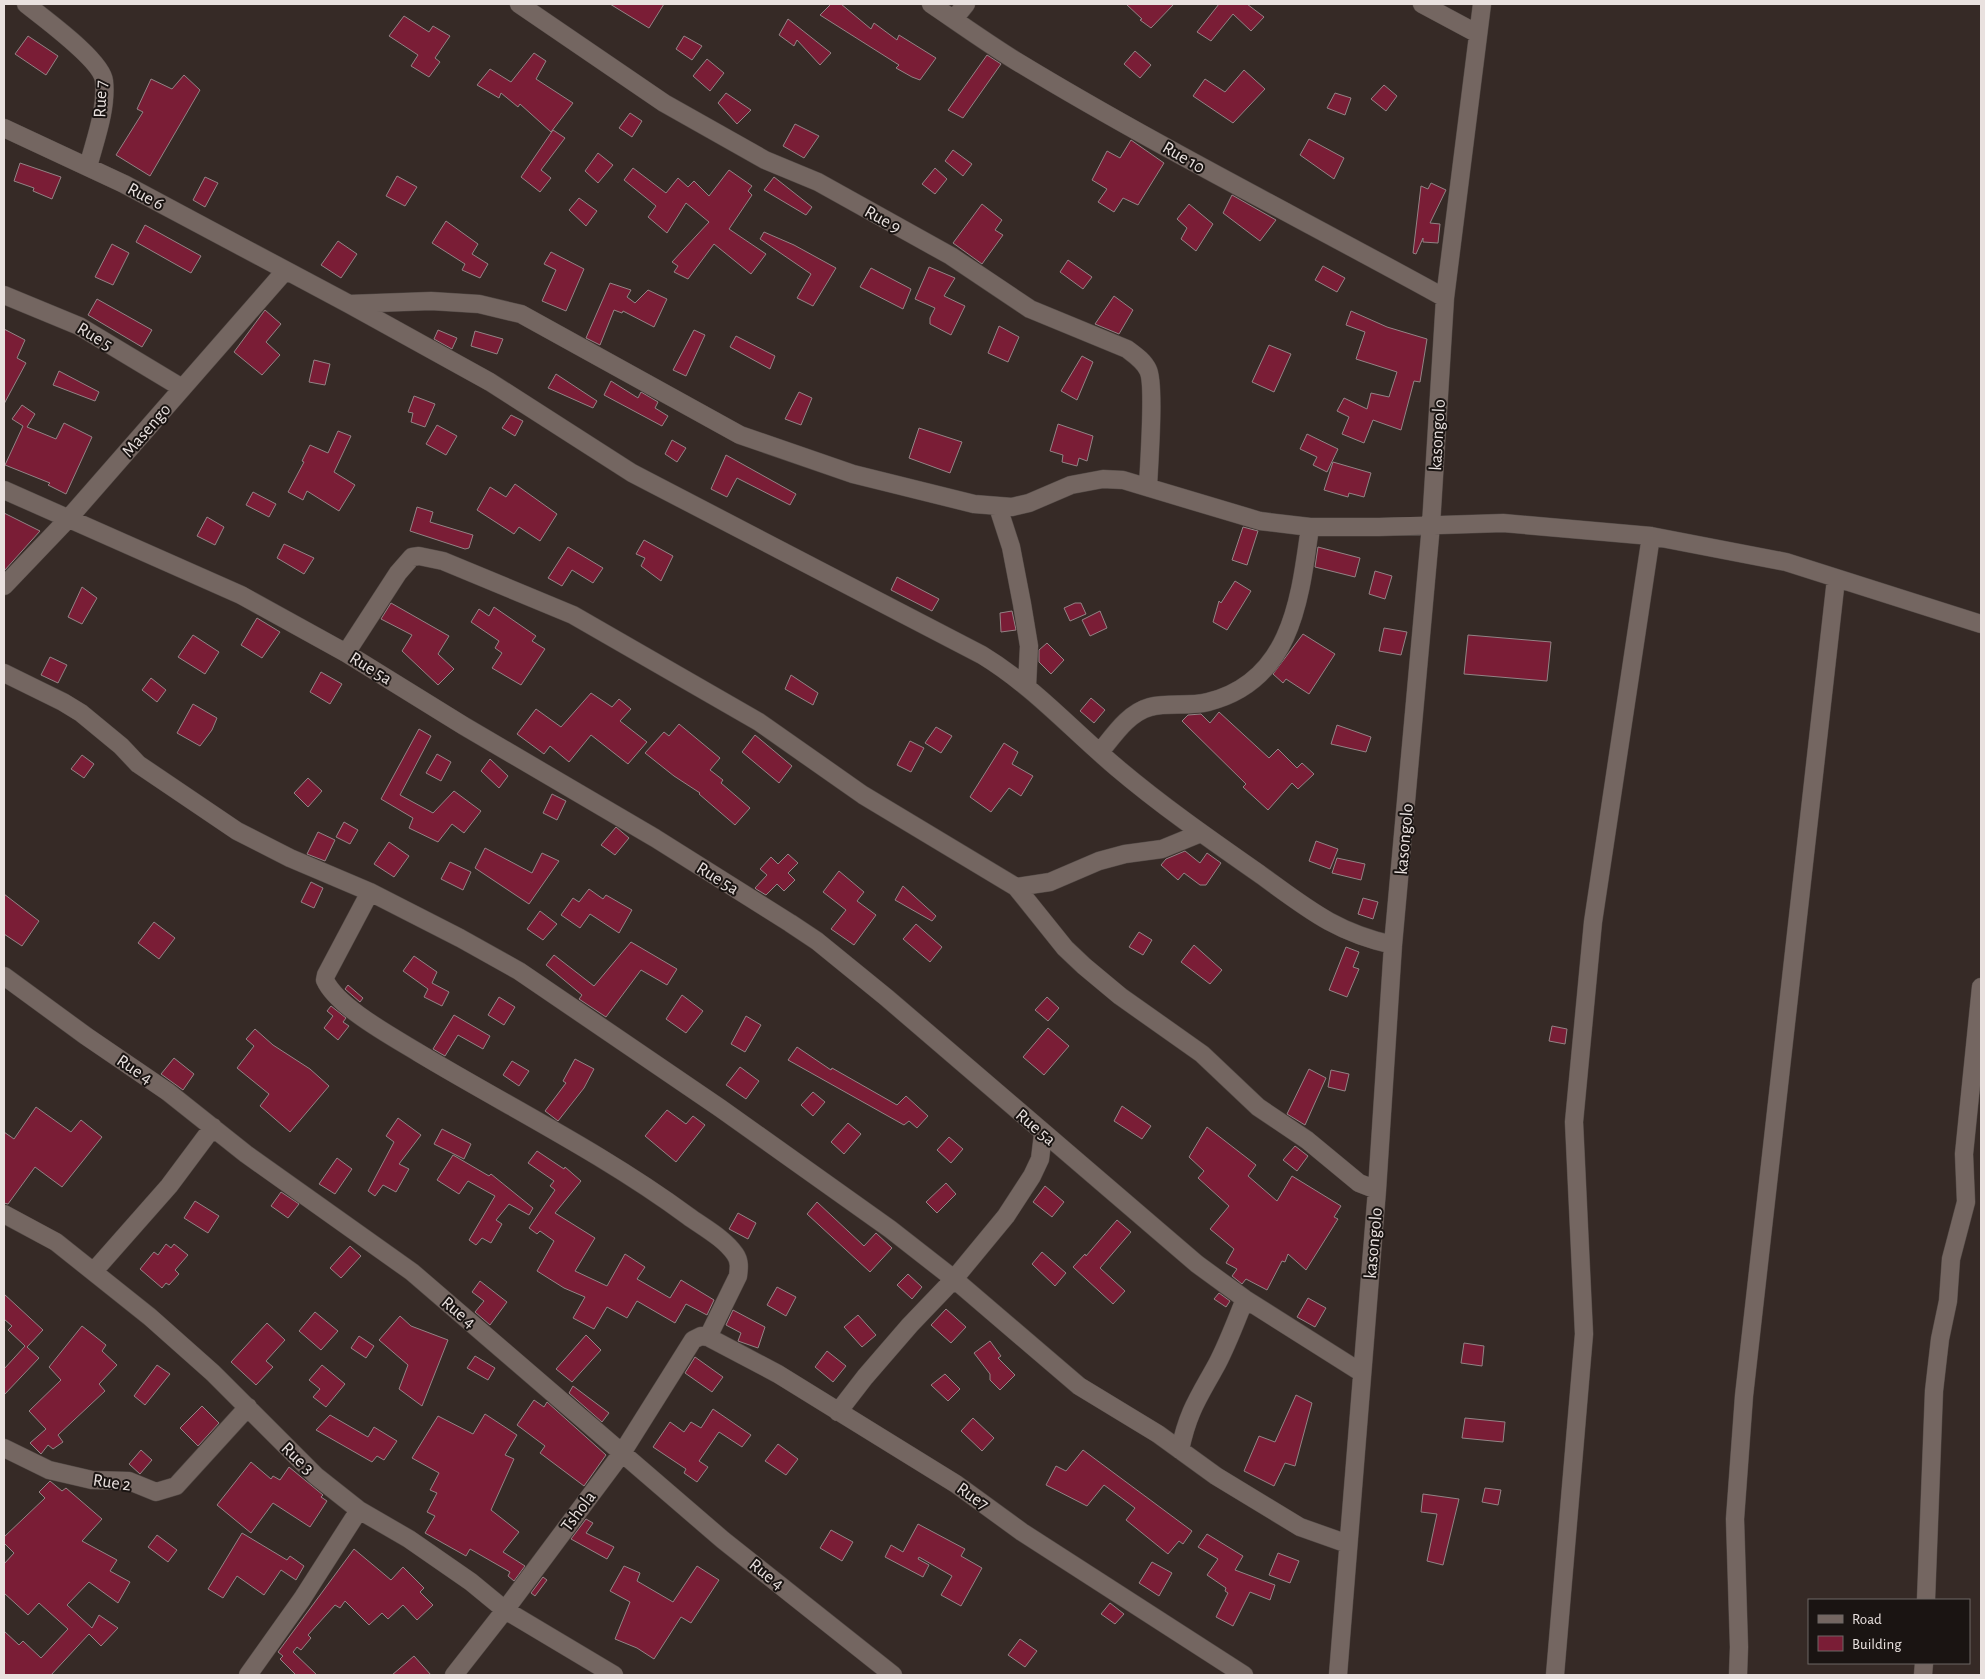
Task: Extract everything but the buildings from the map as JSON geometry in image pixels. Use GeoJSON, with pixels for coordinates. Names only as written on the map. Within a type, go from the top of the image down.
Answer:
{"type":"FeatureCollection","features":[{"type":"Feature","properties":{"kind":"street","name":"Rue 7"},"geometry":{"type":"LineString","coordinates":[[26,4],[96,62],[104,79],[103,110],[88,167]]}},
{"type":"Feature","properties":{"kind":"street","name":"Rue 9"},"geometry":{"type":"LineString","coordinates":[[519,4],[664,103],[765,160],[818,182],[951,256],[1030,309],[1126,349],[1140,359],[1149,372],[1151,389],[1148,486]]}},
{"type":"Feature","properties":{"kind":"street","name":"Rue 10"},"geometry":{"type":"LineString","coordinates":[[931,4],[1015,61],[1225,180],[1322,230],[1445,298]]}},
{"type":"Feature","properties":{"kind":"street"},"geometry":{"type":"LineString","coordinates":[[954,19],[966,4]]}},
{"type":"Feature","properties":{"kind":"street"},"geometry":{"type":"LineString","coordinates":[[1422,4],[1478,34]]}},
{"type":"Feature","properties":{"kind":"street","name":"kasongolo"},"geometry":{"type":"LineString","coordinates":[[1338,1675],[1377,1190],[1393,944],[1431,526],[1445,298],[1482,4]]}},
{"type":"Feature","properties":{"kind":"street","name":"Rue 6"},"geometry":{"type":"LineString","coordinates":[[4,128],[124,184],[349,304],[490,382],[632,473],[982,655],[1028,686],[1155,799],[1201,833],[1332,925],[1372,940],[1393,944]]}},
{"type":"Feature","properties":{"kind":"street","name":"Masengo"},"geometry":{"type":"LineString","coordinates":[[4,586],[68,519],[285,271]]}},
{"type":"Feature","properties":{"kind":"street","name":"Rue 5"},"geometry":{"type":"LineString","coordinates":[[4,295],[79,326],[182,388]]}},
{"type":"Feature","properties":{"kind":"street"},"geometry":{"type":"LineString","coordinates":[[349,304],[432,301],[479,304],[521,314],[740,434],[853,474],[974,504],[998,507],[1029,503],[1071,485],[1103,480],[1123,480],[1148,486],[1170,496],[1260,521],[1310,527],[1504,523],[1651,536],[1786,562],[1981,624]]}},
{"type":"Feature","properties":{"kind":"street","name":"Rue 5a"},"geometry":{"type":"LineString","coordinates":[[4,490],[241,595],[346,653],[464,726],[654,838],[817,941],[887,998],[1167,1239],[1245,1299],[1362,1373]]}},
{"type":"Feature","properties":{"kind":"street"},"geometry":{"type":"LineString","coordinates":[[998,507],[1011,547],[1022,604],[1029,646],[1028,686]]}},
{"type":"Feature","properties":{"kind":"street"},"geometry":{"type":"LineString","coordinates":[[1100,752],[1133,716],[1151,707],[1208,702],[1230,694],[1251,681],[1275,656],[1292,624],[1300,596],[1310,527]]}},
{"type":"Feature","properties":{"kind":"street"},"geometry":{"type":"LineString","coordinates":[[1555,1675],[1584,1334],[1574,1122],[1593,922],[1651,536]]}},
{"type":"Feature","properties":{"kind":"street"},"geometry":{"type":"LineString","coordinates":[[346,653],[406,561],[419,556],[442,561],[573,615],[759,722],[863,796],[1016,887],[1065,948],[1084,966],[1120,996],[1202,1054],[1258,1107],[1307,1140],[1360,1183],[1377,1190]]}},
{"type":"Feature","properties":{"kind":"street"},"geometry":{"type":"LineString","coordinates":[[1738,1675],[1739,1647],[1735,1519],[1744,1396],[1836,579]]}},
{"type":"Feature","properties":{"kind":"street"},"geometry":{"type":"LineString","coordinates":[[4,673],[81,713],[121,746],[138,764],[237,831],[290,858],[370,892],[460,938],[519,971],[720,1108],[890,1229],[954,1279],[1079,1386],[1180,1450],[1229,1485],[1266,1505],[1300,1527],[1348,1544]]}},
{"type":"Feature","properties":{"kind":"street"},"geometry":{"type":"LineString","coordinates":[[1016,887],[1050,882],[1099,861],[1125,854],[1162,849],[1201,833]]}},
{"type":"Feature","properties":{"kind":"street","name":"Tshola"},"geometry":{"type":"LineString","coordinates":[[370,892],[326,975],[325,980],[335,996],[398,1040],[444,1068],[602,1158],[727,1245],[736,1255],[740,1265],[738,1276],[701,1338],[622,1453],[454,1675]]}},
{"type":"Feature","properties":{"kind":"street","name":"Rue 4"},"geometry":{"type":"LineString","coordinates":[[4,976],[86,1036],[168,1092],[412,1272],[723,1540],[893,1675]]}},
{"type":"Feature","properties":{"kind":"street"},"geometry":{"type":"LineString","coordinates":[[1926,1599],[1934,1391],[1940,1339],[1948,1300],[1951,1260],[1966,1202],[1965,1144],[1981,987]]}},
{"type":"Feature","properties":{"kind":"street"},"geometry":{"type":"LineString","coordinates":[[94,1271],[169,1186],[213,1127]]}},
{"type":"Feature","properties":{"kind":"street"},"geometry":{"type":"LineString","coordinates":[[838,1412],[910,1325],[954,1279],[1006,1216],[1032,1176],[1040,1159],[1043,1134]]}},
{"type":"Feature","properties":{"kind":"street","name":"Rue 3"},"geometry":{"type":"LineString","coordinates":[[4,1214],[56,1242],[94,1271],[171,1336],[248,1407],[316,1476],[359,1510],[409,1539],[471,1582],[505,1610],[614,1675]]}},
{"type":"Feature","properties":{"kind":"street"},"geometry":{"type":"LineString","coordinates":[[1180,1450],[1186,1422],[1201,1389],[1217,1364],[1245,1299]]}},
{"type":"Feature","properties":{"kind":"street","name":"Rue7"},"geometry":{"type":"LineString","coordinates":[[701,1338],[778,1374],[956,1484],[1038,1542],[1244,1675]]}},
{"type":"Feature","properties":{"kind":"street","name":"Rue 2"},"geometry":{"type":"LineString","coordinates":[[4,1448],[49,1470],[92,1480],[129,1481],[156,1492],[176,1486],[248,1407]]}},
{"type":"Feature","properties":{"kind":"street"},"geometry":{"type":"LineString","coordinates":[[248,1675],[302,1599],[359,1510]]}}]}
